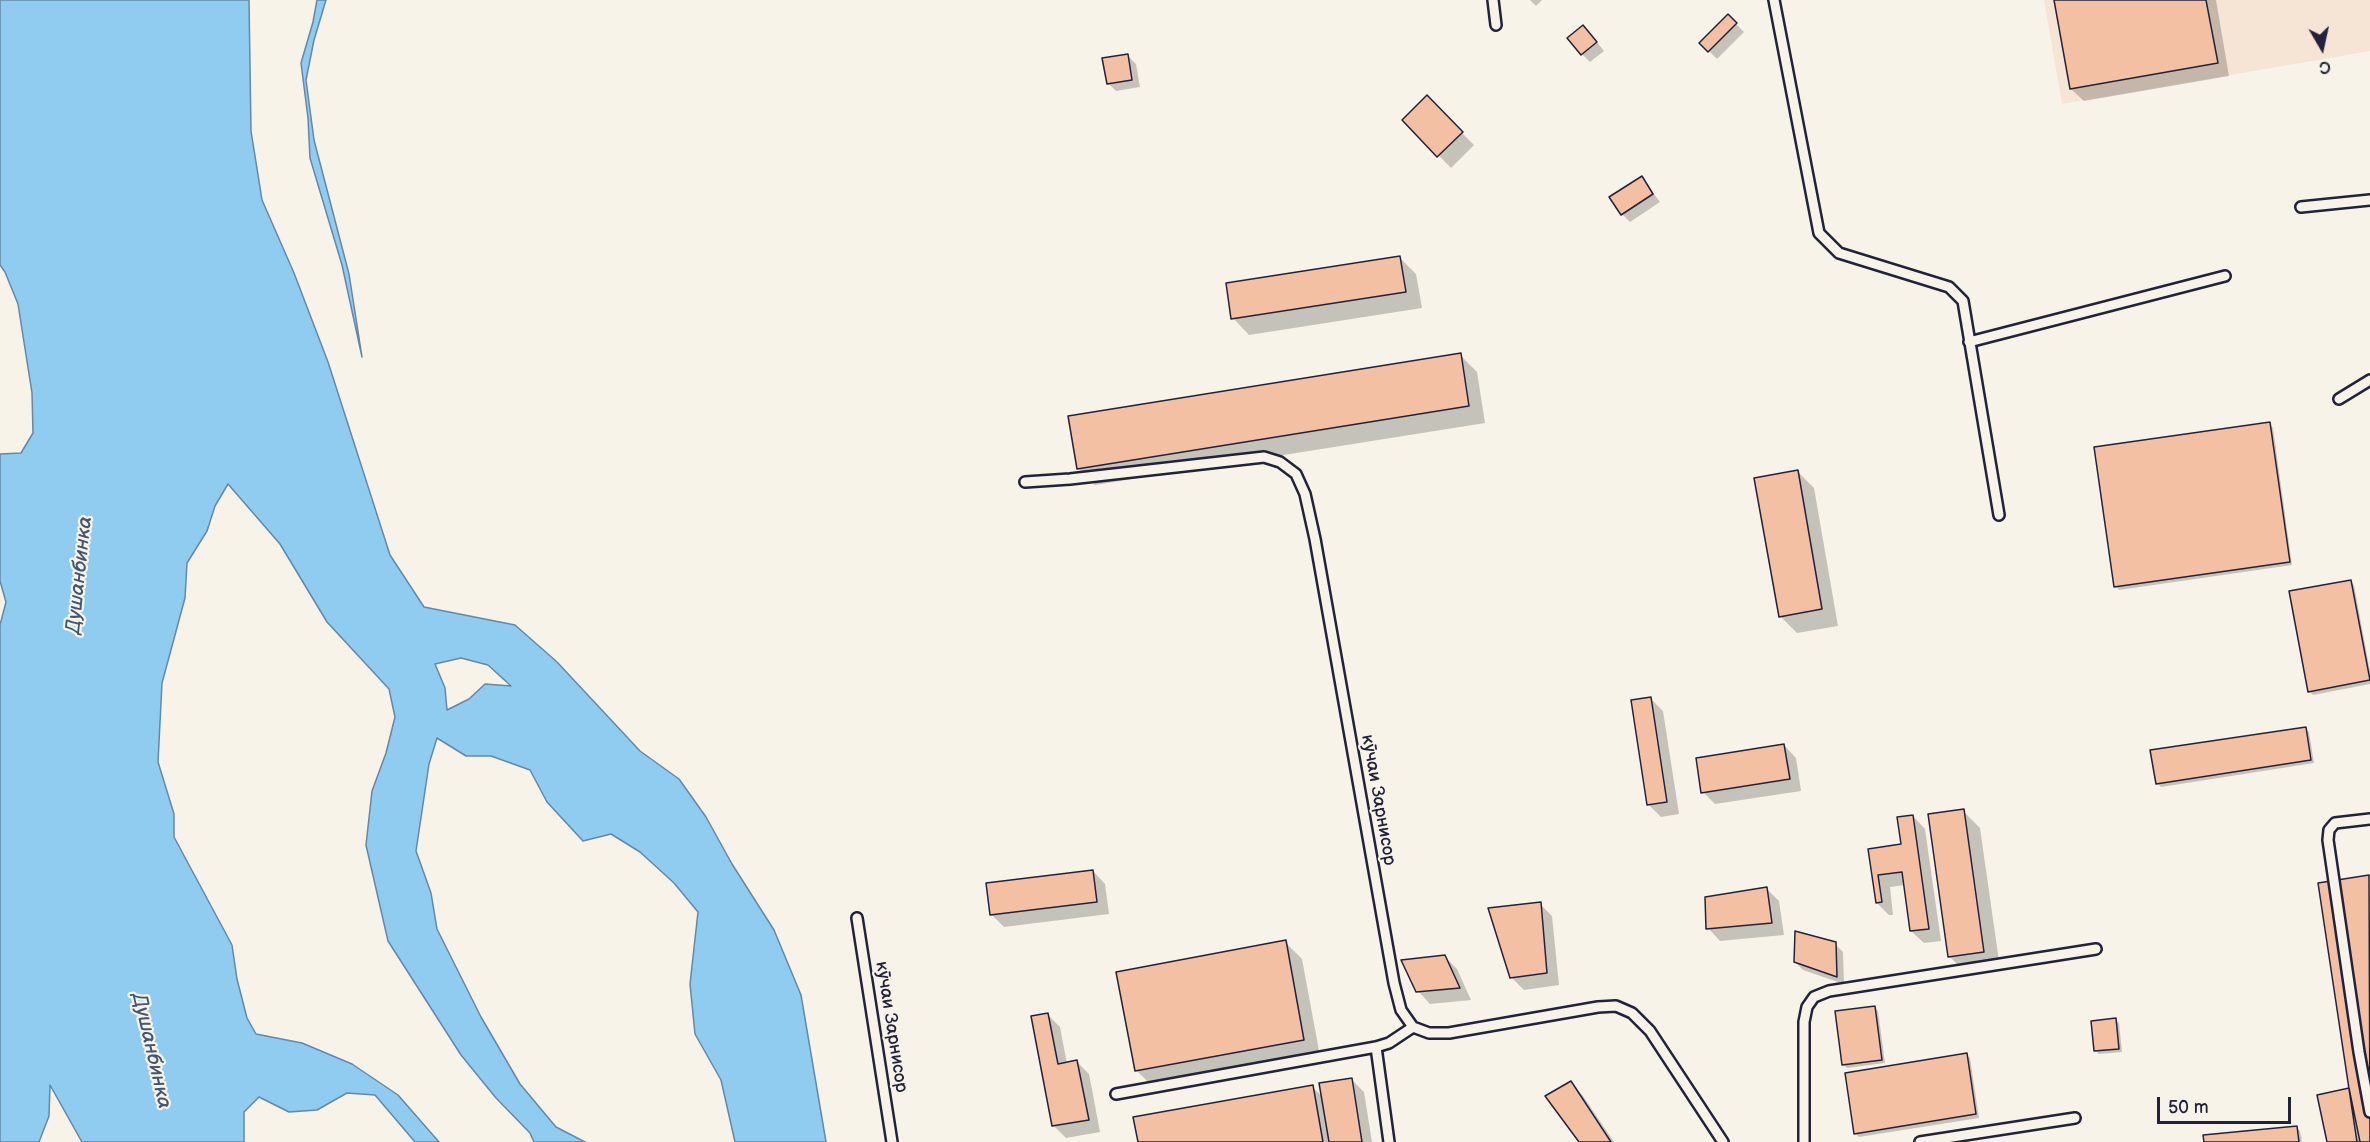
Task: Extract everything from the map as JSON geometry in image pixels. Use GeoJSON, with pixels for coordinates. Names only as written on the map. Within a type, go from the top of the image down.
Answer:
{"type":"FeatureCollection","features":[{"type":"Feature","properties":{"kind":"lane"},"geometry":{"type":"LineString","coordinates":[[1493,0],[1496,25]]}},
{"type":"Feature","properties":{"kind":"lane"},"geometry":{"type":"LineString","coordinates":[[1774,0],[1819,233],[1839,253],[1949,287],[1963,301],[1999,515]]}},
{"type":"Feature","properties":{"kind":"lane"},"geometry":{"type":"LineString","coordinates":[[2301,207],[2370,200]]}},
{"type":"Feature","properties":{"kind":"lane"},"geometry":{"type":"LineString","coordinates":[[1969,342],[2224,276]]}},
{"type":"Feature","properties":{"kind":"lane"},"geometry":{"type":"LineString","coordinates":[[2338,399],[2370,380]]}},
{"type":"Feature","properties":{"kind":"lane","name":"кӯчаи Зарнисор"},"geometry":{"type":"LineString","coordinates":[[1025,482],[1264,457],[1280,462],[1296,474],[1305,494],[1315,539],[1394,983],[1401,1010],[1413,1027]]}},
{"type":"Feature","properties":{"kind":"lane"},"geometry":{"type":"LineString","coordinates":[[2370,819],[2335,823],[2329,830],[2328,840],[2370,1112]]}},
{"type":"Feature","properties":{"kind":"lane","name":"кӯчаи Зарнисор"},"geometry":{"type":"LineString","coordinates":[[857,918],[892,1142]]}},
{"type":"Feature","properties":{"kind":"lane"},"geometry":{"type":"LineString","coordinates":[[1804,1142],[1804,1022],[1807,1007],[1814,997],[1829,991],[2096,950]]}},
{"type":"Feature","properties":{"kind":"lane"},"geometry":{"type":"LineString","coordinates":[[1116,1094],[1376,1047],[1394,1040],[1413,1027],[1429,1033],[1449,1033],[1598,1007],[1616,1006],[1632,1013],[1650,1031],[1723,1142]]}},
{"type":"Feature","properties":{"kind":"lane"},"geometry":{"type":"LineString","coordinates":[[1376,1047],[1389,1142]]}},
{"type":"Feature","properties":{"kind":"lane"},"geometry":{"type":"LineString","coordinates":[[1920,1142],[2074,1118]]}},
{"type":"Feature","properties":{"kind":"shaded area"},"geometry":{"type":"Polygon","coordinates":[[[2044,0],[2370,0],[2370,51],[2062,104],[2044,0]]]}},
{"type":"Feature","properties":{"kind":"water","name":"Душанбинка"},"geometry":{"type":"Polygon","coordinates":[[[0,0],[249,0],[251,131],[262,200],[294,273],[328,362],[390,555],[424,607],[515,625],[557,662],[640,751],[679,779],[706,817],[732,864],[774,930],[801,995],[826,1142],[735,1142],[721,1080],[695,1034],[690,984],[698,912],[674,883],[640,852],[611,834],[583,841],[547,802],[530,770],[491,756],[466,756],[437,738],[429,764],[416,851],[431,893],[437,929],[481,1017],[520,1084],[556,1127],[585,1142],[534,1142],[530,1133],[496,1098],[461,1055],[388,941],[366,845],[372,791],[386,753],[395,717],[389,689],[327,622],[280,544],[228,484],[215,506],[207,531],[187,563],[185,598],[162,683],[158,762],[174,814],[174,837],[232,945],[237,979],[247,1018],[256,1034],[302,1043],[352,1064],[398,1095],[439,1142],[415,1142],[375,1095],[347,1093],[317,1110],[289,1112],[259,1097],[244,1112],[244,1142],[82,1142],[50,1085],[49,1116],[39,1142],[0,1142],[0,625],[6,602],[0,581],[0,454],[21,453],[33,433],[32,393],[18,304],[0,265],[0,0]],[[461,658],[435,664],[445,688],[447,710],[469,699],[485,684],[511,686],[488,665],[461,658]]]}},
{"type":"Feature","properties":{"kind":"water"},"geometry":{"type":"Polygon","coordinates":[[[317,0],[326,0],[314,40],[306,80],[314,140],[349,274],[362,357],[342,265],[310,158],[301,63],[317,0]]]}},
{"type":"Feature","properties":{"kind":"building"},"geometry":{"type":"Polygon","coordinates":[[[2054,0],[2206,0],[2218,63],[2070,89],[2054,0]]]}},
{"type":"Feature","properties":{"kind":"building"},"geometry":{"type":"Polygon","coordinates":[[[1728,14],[1737,23],[1708,52],[1699,43],[1728,14]]]}},
{"type":"Feature","properties":{"kind":"building"},"geometry":{"type":"Polygon","coordinates":[[[1583,25],[1597,42],[1581,55],[1567,38],[1583,25]]]}},
{"type":"Feature","properties":{"kind":"building"},"geometry":{"type":"Polygon","coordinates":[[[1128,54],[1132,80],[1107,84],[1102,58],[1128,54]]]}},
{"type":"Feature","properties":{"kind":"building"},"geometry":{"type":"Polygon","coordinates":[[[1427,95],[1463,132],[1437,157],[1402,120],[1427,95]]]}},
{"type":"Feature","properties":{"kind":"building"},"geometry":{"type":"Polygon","coordinates":[[[1642,176],[1653,194],[1621,215],[1609,197],[1642,176]]]}},
{"type":"Feature","properties":{"kind":"building"},"geometry":{"type":"Polygon","coordinates":[[[1400,256],[1406,292],[1231,319],[1226,283],[1400,256]]]}},
{"type":"Feature","properties":{"kind":"building"},"geometry":{"type":"Polygon","coordinates":[[[1461,353],[1469,406],[1077,469],[1068,416],[1461,353]]]}},
{"type":"Feature","properties":{"kind":"building"},"geometry":{"type":"Polygon","coordinates":[[[2270,422],[2290,562],[2114,587],[2094,447],[2270,422]]]}},
{"type":"Feature","properties":{"kind":"building"},"geometry":{"type":"Polygon","coordinates":[[[1798,470],[1822,609],[1779,617],[1754,478],[1798,470]]]}},
{"type":"Feature","properties":{"kind":"building"},"geometry":{"type":"Polygon","coordinates":[[[2351,580],[2370,680],[2308,692],[2289,591],[2351,580]]]}},
{"type":"Feature","properties":{"kind":"building"},"geometry":{"type":"Polygon","coordinates":[[[1651,697],[1667,802],[1647,805],[1631,700],[1651,697]]]}},
{"type":"Feature","properties":{"kind":"building"},"geometry":{"type":"Polygon","coordinates":[[[2306,727],[2311,760],[2156,784],[2150,750],[2306,727]]]}},
{"type":"Feature","properties":{"kind":"building"},"geometry":{"type":"Polygon","coordinates":[[[1784,744],[1790,779],[1701,793],[1696,758],[1784,744]]]}},
{"type":"Feature","properties":{"kind":"building"},"geometry":{"type":"Polygon","coordinates":[[[1964,809],[1984,952],[1948,957],[1928,814],[1964,809]]]}},
{"type":"Feature","properties":{"kind":"building"},"geometry":{"type":"Polygon","coordinates":[[[1913,815],[1929,929],[1910,931],[1902,872],[1878,875],[1882,902],[1876,903],[1868,849],[1901,844],[1897,817],[1913,815]]]}},
{"type":"Feature","properties":{"kind":"building"},"geometry":{"type":"Polygon","coordinates":[[[1093,870],[1097,902],[990,915],[986,883],[1093,870]]]}},
{"type":"Feature","properties":{"kind":"building"},"geometry":{"type":"Polygon","coordinates":[[[2369,875],[2370,1142],[2357,1142],[2318,883],[2369,875]]]}},
{"type":"Feature","properties":{"kind":"building"},"geometry":{"type":"Polygon","coordinates":[[[1767,887],[1772,923],[1706,929],[1705,897],[1767,887]]]}},
{"type":"Feature","properties":{"kind":"building"},"geometry":{"type":"Polygon","coordinates":[[[1541,902],[1547,973],[1510,978],[1488,908],[1541,902]]]}},
{"type":"Feature","properties":{"kind":"building"},"geometry":{"type":"Polygon","coordinates":[[[1795,931],[1836,942],[1837,977],[1794,962],[1795,931]]]}},
{"type":"Feature","properties":{"kind":"building"},"geometry":{"type":"Polygon","coordinates":[[[1286,940],[1304,1040],[1135,1071],[1116,972],[1286,940]]]}},
{"type":"Feature","properties":{"kind":"building"},"geometry":{"type":"Polygon","coordinates":[[[1445,955],[1460,988],[1416,992],[1401,960],[1445,955]]]}},
{"type":"Feature","properties":{"kind":"building"},"geometry":{"type":"Polygon","coordinates":[[[1875,1006],[1882,1060],[1842,1065],[1835,1011],[1875,1006]]]}},
{"type":"Feature","properties":{"kind":"building"},"geometry":{"type":"Polygon","coordinates":[[[1048,1013],[1058,1064],[1077,1060],[1089,1120],[1052,1126],[1031,1016],[1048,1013]]]}},
{"type":"Feature","properties":{"kind":"building"},"geometry":{"type":"Polygon","coordinates":[[[2116,1018],[2119,1049],[2094,1051],[2091,1021],[2116,1018]]]}},
{"type":"Feature","properties":{"kind":"building"},"geometry":{"type":"Polygon","coordinates":[[[1967,1053],[1976,1114],[1854,1134],[1845,1073],[1967,1053]]]}},
{"type":"Feature","properties":{"kind":"building"},"geometry":{"type":"Polygon","coordinates":[[[1352,1078],[1362,1142],[1329,1142],[1319,1083],[1352,1078]]]}},
{"type":"Feature","properties":{"kind":"building"},"geometry":{"type":"Polygon","coordinates":[[[1571,1081],[1611,1142],[1579,1142],[1545,1096],[1571,1081]]]}},
{"type":"Feature","properties":{"kind":"building"},"geometry":{"type":"Polygon","coordinates":[[[1313,1085],[1323,1142],[1138,1142],[1133,1117],[1313,1085]]]}},
{"type":"Feature","properties":{"kind":"building"},"geometry":{"type":"Polygon","coordinates":[[[2349,1088],[2360,1142],[2327,1142],[2317,1095],[2349,1088]]]}},
{"type":"Feature","properties":{"kind":"building"},"geometry":{"type":"Polygon","coordinates":[[[2297,1126],[2299,1142],[2204,1142],[2203,1135],[2297,1126]]]}}]}
